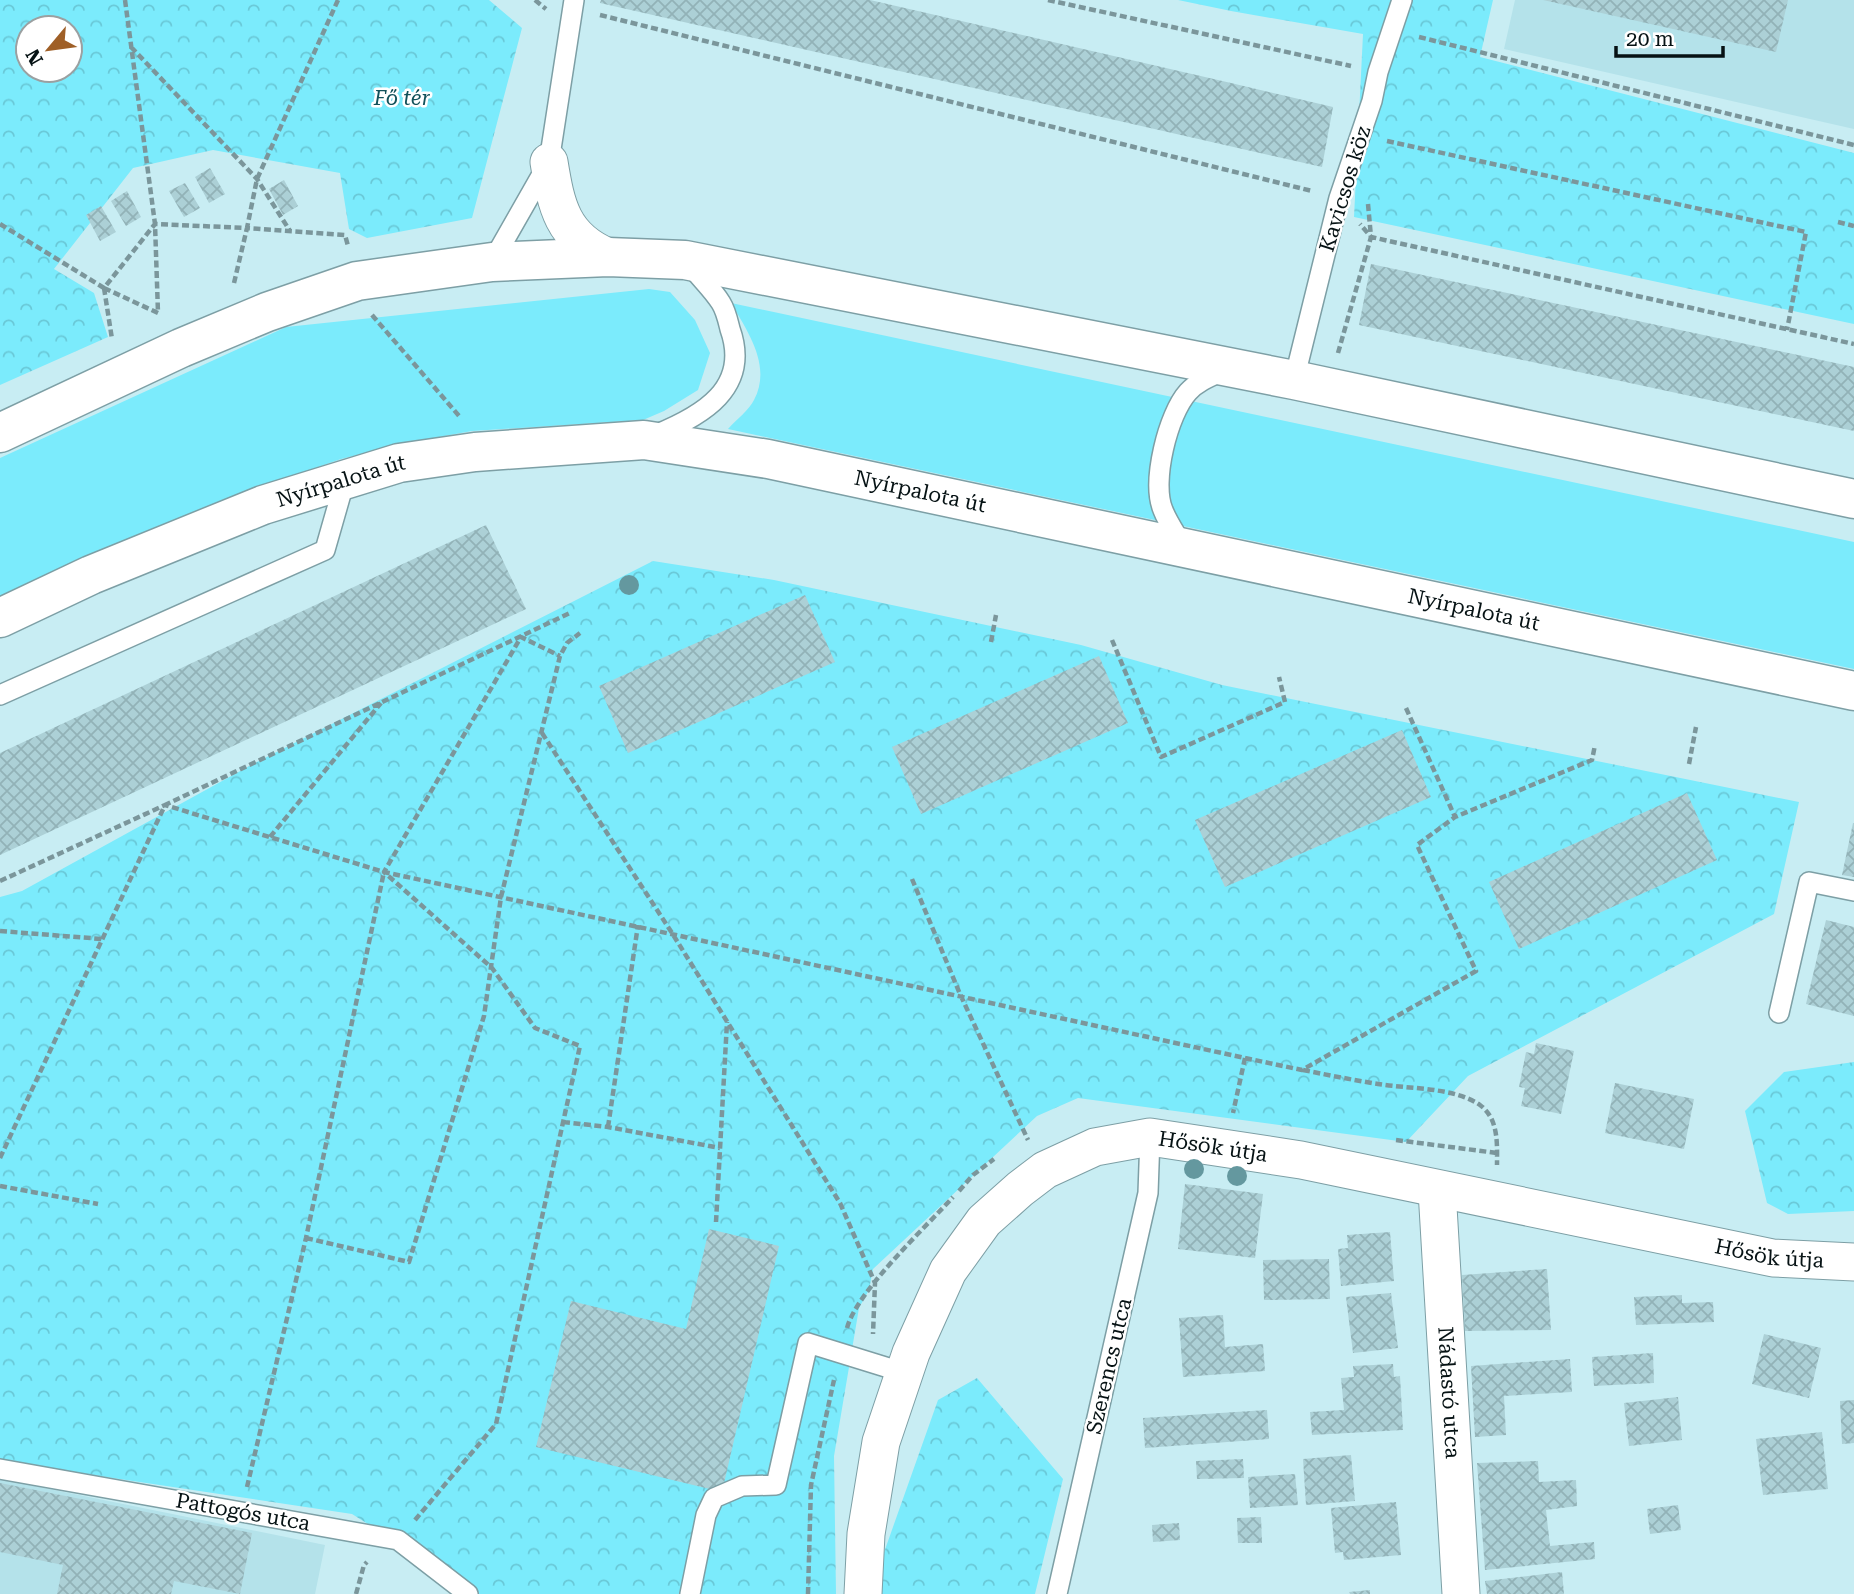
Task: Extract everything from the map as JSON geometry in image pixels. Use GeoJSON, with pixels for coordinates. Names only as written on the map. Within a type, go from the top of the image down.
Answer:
{"type":"FeatureCollection","features":[{"type":"Feature","properties":{"kind":"main road"},"geometry":{"type":"LineString","coordinates":[[0,433],[181,348],[267,312],[357,281],[492,262],[608,257],[685,260],[1294,380],[1854,499]]}},
{"type":"Feature","properties":{"kind":"main road","name":"Nyírpalota út"},"geometry":{"type":"LineString","coordinates":[[0,618],[92,575],[263,505],[399,463],[467,453],[644,440],[768,459],[1854,691]]}},
{"type":"Feature","properties":{"kind":"street"},"geometry":{"type":"LineString","coordinates":[[550,162],[556,202],[570,230],[592,251],[608,257]]}},
{"type":"Feature","properties":{"kind":"street","name":"Hősök útja"},"geometry":{"type":"LineString","coordinates":[[863,1594],[866,1534],[881,1442],[908,1363],[948,1271],[984,1221],[1045,1170],[1095,1147],[1150,1137],[1301,1160],[1773,1258],[1854,1262]]}},
{"type":"Feature","properties":{"kind":"street","name":"Nádastó utca"},"geometry":{"type":"LineString","coordinates":[[1437,1190],[1461,1594]]}},
{"type":"Feature","properties":{"kind":"lane","name":"Kavicsos köz"},"geometry":{"type":"LineString","coordinates":[[1294,380],[1339,198],[1402,0]]}},
{"type":"Feature","properties":{"kind":"lane"},"geometry":{"type":"LineString","coordinates":[[492,262],[550,162],[573,4]]}},
{"type":"Feature","properties":{"kind":"lane"},"geometry":{"type":"LineString","coordinates":[[644,440],[689,421],[714,402],[731,379],[737,355],[722,304],[685,260]]}},
{"type":"Feature","properties":{"kind":"lane"},"geometry":{"type":"LineString","coordinates":[[1185,548],[1162,508],[1158,480],[1166,441],[1176,410],[1187,392],[1202,380],[1228,369]]}},
{"type":"Feature","properties":{"kind":"lane"},"geometry":{"type":"LineString","coordinates":[[0,695],[325,550],[345,480]]}},
{"type":"Feature","properties":{"kind":"lane"},"geometry":{"type":"LineString","coordinates":[[1779,1013],[1809,882],[1854,891]]}},
{"type":"Feature","properties":{"kind":"lane","name":"Szerencs utca"},"geometry":{"type":"LineString","coordinates":[[1056,1594],[1148,1193],[1150,1137]]}},
{"type":"Feature","properties":{"kind":"lane"},"geometry":{"type":"LineString","coordinates":[[690,1594],[706,1515],[714,1498],[742,1486],[776,1485],[808,1343],[840,1353],[908,1363]]}},
{"type":"Feature","properties":{"kind":"lane","name":"Pattogós utca"},"geometry":{"type":"LineString","coordinates":[[0,1469],[398,1540],[468,1594]]}},
{"type":"Feature","properties":{"kind":"path"},"geometry":{"type":"LineString","coordinates":[[0,224],[104,288],[159,313],[155,223],[125,0]]}},
{"type":"Feature","properties":{"kind":"path"},"geometry":{"type":"LineString","coordinates":[[234,284],[257,179],[338,0]]}},
{"type":"Feature","properties":{"kind":"path"},"geometry":{"type":"LineString","coordinates":[[1048,0],[1378,72]]}},
{"type":"Feature","properties":{"kind":"path"},"geometry":{"type":"LineString","coordinates":[[573,4],[1339,198],[1371,237],[1854,344]]}},
{"type":"Feature","properties":{"kind":"path"},"geometry":{"type":"LineString","coordinates":[[1391,30],[1854,145]]}},
{"type":"Feature","properties":{"kind":"path"},"geometry":{"type":"LineString","coordinates":[[131,47],[257,179],[290,231]]}},
{"type":"Feature","properties":{"kind":"path"},"geometry":{"type":"LineString","coordinates":[[1361,135],[1806,232],[1787,330]]}},
{"type":"Feature","properties":{"kind":"path"},"geometry":{"type":"LineString","coordinates":[[1349,357],[1338,354],[1371,237],[1367,199]]}},
{"type":"Feature","properties":{"kind":"path"},"geometry":{"type":"LineString","coordinates":[[1838,222],[1854,226]]}},
{"type":"Feature","properties":{"kind":"path"},"geometry":{"type":"LineString","coordinates":[[155,223],[345,234],[350,254]]}},
{"type":"Feature","properties":{"kind":"path"},"geometry":{"type":"LineString","coordinates":[[113,342],[104,288],[155,223]]}},
{"type":"Feature","properties":{"kind":"path"},"geometry":{"type":"LineString","coordinates":[[370,312],[464,421]]}},
{"type":"Feature","properties":{"kind":"path"},"geometry":{"type":"LineString","coordinates":[[0,881],[570,613]]}},
{"type":"Feature","properties":{"kind":"path"},"geometry":{"type":"LineString","coordinates":[[990,642],[996,615]]}},
{"type":"Feature","properties":{"kind":"path"},"geometry":{"type":"LineString","coordinates":[[306,1238],[409,1262],[484,1016],[501,897],[560,656],[567,643],[580,633]]}},
{"type":"Feature","properties":{"kind":"path"},"geometry":{"type":"LineString","coordinates":[[521,637],[560,656]]}},
{"type":"Feature","properties":{"kind":"path"},"geometry":{"type":"LineString","coordinates":[[242,1512],[306,1238],[384,872],[521,637]]}},
{"type":"Feature","properties":{"kind":"path"},"geometry":{"type":"LineString","coordinates":[[1112,640],[1161,757],[1285,702],[1279,677]]}},
{"type":"Feature","properties":{"kind":"path"},"geometry":{"type":"LineString","coordinates":[[270,837],[382,702]]}},
{"type":"Feature","properties":{"kind":"path"},"geometry":{"type":"LineString","coordinates":[[1406,708],[1455,817]]}},
{"type":"Feature","properties":{"kind":"path"},"geometry":{"type":"LineString","coordinates":[[1689,764],[1696,727]]}},
{"type":"Feature","properties":{"kind":"path"},"geometry":{"type":"LineString","coordinates":[[542,733],[672,933],[840,1203],[875,1283],[873,1340],[908,1363]]}},
{"type":"Feature","properties":{"kind":"path"},"geometry":{"type":"LineString","coordinates":[[1302,1070],[1476,971],[1417,845],[1455,817],[1592,760],[1595,745]]}},
{"type":"Feature","properties":{"kind":"path"},"geometry":{"type":"LineString","coordinates":[[165,805],[384,872],[1302,1070],[1459,1095],[1481,1105],[1493,1121],[1497,1138],[1498,1202]]}},
{"type":"Feature","properties":{"kind":"path"},"geometry":{"type":"LineString","coordinates":[[0,1158],[165,805]]}},
{"type":"Feature","properties":{"kind":"path"},"geometry":{"type":"LineString","coordinates":[[356,1594],[363,1565],[398,1540],[496,1424],[580,1046],[535,1028],[492,968],[384,872]]}},
{"type":"Feature","properties":{"kind":"path"},"geometry":{"type":"LineString","coordinates":[[912,879],[960,995],[1045,1170]]}},
{"type":"Feature","properties":{"kind":"path"},"geometry":{"type":"LineString","coordinates":[[608,1127],[638,925]]}},
{"type":"Feature","properties":{"kind":"path"},"geometry":{"type":"LineString","coordinates":[[0,931],[102,939]]}},
{"type":"Feature","properties":{"kind":"path"},"geometry":{"type":"LineString","coordinates":[[716,1222],[727,1022]]}},
{"type":"Feature","properties":{"kind":"path"},"geometry":{"type":"LineString","coordinates":[[1226,1149],[1245,1058]]}},
{"type":"Feature","properties":{"kind":"path"},"geometry":{"type":"LineString","coordinates":[[563,1122],[608,1127],[720,1148]]}},
{"type":"Feature","properties":{"kind":"path"},"geometry":{"type":"LineString","coordinates":[[0,1186],[98,1204]]}},
{"type":"Feature","properties":{"kind":"path"},"geometry":{"type":"LineString","coordinates":[[808,1594],[811,1485],[840,1353]]}},
{"type":"Feature","properties":{"kind":"shaded area"},"geometry":{"type":"Polygon","coordinates":[[[1515,0],[1854,0],[1854,129],[1504,49],[1515,0]]]}},
{"type":"Feature","properties":{"kind":"shaded area"},"geometry":{"type":"Polygon","coordinates":[[[0,1479],[325,1545],[315,1594],[0,1594],[0,1479]]]}},
{"type":"Feature","properties":{"kind":"green space","name":"Fő tér"},"geometry":{"type":"Polygon","coordinates":[[[0,0],[489,0],[522,28],[472,218],[367,238],[349,229],[340,173],[213,150],[133,168],[54,269],[94,293],[108,337],[0,385],[0,0]]]}},
{"type":"Feature","properties":{"kind":"green space"},"geometry":{"type":"Polygon","coordinates":[[[1178,0],[1493,0],[1480,57],[1854,153],[1854,324],[1354,217],[1363,34],[1178,0]]]}},
{"type":"Feature","properties":{"kind":"green space"},"geometry":{"type":"Polygon","coordinates":[[[649,289],[670,292],[695,320],[710,353],[698,390],[664,411],[643,420],[472,431],[400,444],[341,459],[275,482],[0,606],[0,458],[286,327],[649,289]]]}},
{"type":"Feature","properties":{"kind":"green space"},"geometry":{"type":"Polygon","coordinates":[[[731,303],[1854,542],[1854,669],[728,429],[752,404],[759,387],[760,375],[756,350],[731,303]]]}},
{"type":"Feature","properties":{"kind":"green space"},"geometry":{"type":"Polygon","coordinates":[[[653,561],[774,580],[1081,645],[1222,685],[1799,802],[1774,914],[1468,1076],[1406,1142],[1078,1098],[1037,1116],[873,1269],[869,1290],[859,1308],[834,1456],[836,1594],[469,1594],[444,1572],[352,1514],[0,1461],[0,897],[22,891],[253,764],[653,561]]]}},
{"type":"Feature","properties":{"kind":"green space"},"geometry":{"type":"Polygon","coordinates":[[[1854,1062],[1854,1211],[1788,1214],[1767,1203],[1745,1111],[1784,1072],[1854,1062]]]}},
{"type":"Feature","properties":{"kind":"green space"},"geometry":{"type":"Polygon","coordinates":[[[977,1378],[1063,1479],[1035,1594],[882,1594],[882,1558],[938,1400],[977,1378]]]}},
{"type":"Feature","properties":{"kind":"building"},"geometry":{"type":"Polygon","coordinates":[[[601,0],[870,0],[1231,83],[1333,107],[1322,167],[600,3],[601,0]]]}},
{"type":"Feature","properties":{"kind":"building"},"geometry":{"type":"Polygon","coordinates":[[[1543,0],[1788,0],[1776,52],[1543,0]]]}},
{"type":"Feature","properties":{"kind":"building"},"geometry":{"type":"Polygon","coordinates":[[[210,168],[225,194],[209,203],[195,177],[210,168]]]}},
{"type":"Feature","properties":{"kind":"building"},"geometry":{"type":"Polygon","coordinates":[[[284,180],[298,206],[283,215],[269,189],[284,180]]]}},
{"type":"Feature","properties":{"kind":"building"},"geometry":{"type":"Polygon","coordinates":[[[185,183],[200,208],[184,217],[169,191],[185,183]]]}},
{"type":"Feature","properties":{"kind":"building"},"geometry":{"type":"Polygon","coordinates":[[[127,191],[141,217],[126,226],[111,201],[127,191]]]}},
{"type":"Feature","properties":{"kind":"building"},"geometry":{"type":"Polygon","coordinates":[[[101,206],[116,232],[100,241],[86,215],[101,206]]]}},
{"type":"Feature","properties":{"kind":"building"},"geometry":{"type":"Polygon","coordinates":[[[1371,264],[1854,367],[1854,431],[1359,325],[1371,264]]]}},
{"type":"Feature","properties":{"kind":"building"},"geometry":{"type":"Polygon","coordinates":[[[486,525],[526,609],[0,855],[0,753],[486,525]]]}},
{"type":"Feature","properties":{"kind":"building"},"geometry":{"type":"Polygon","coordinates":[[[805,595],[835,662],[628,753],[599,686],[805,595]]]}},
{"type":"Feature","properties":{"kind":"building"},"geometry":{"type":"Polygon","coordinates":[[[1099,656],[1128,723],[921,814],[892,747],[1099,656]]]}},
{"type":"Feature","properties":{"kind":"building"},"geometry":{"type":"Polygon","coordinates":[[[1402,730],[1431,797],[1225,887],[1195,820],[1402,730]]]}},
{"type":"Feature","properties":{"kind":"building"},"geometry":{"type":"Polygon","coordinates":[[[1687,793],[1717,860],[1519,949],[1489,882],[1687,793]]]}},
{"type":"Feature","properties":{"kind":"building"},"geometry":{"type":"Polygon","coordinates":[[[1854,823],[1854,877],[1842,875],[1854,823]]]}},
{"type":"Feature","properties":{"kind":"building"},"geometry":{"type":"Polygon","coordinates":[[[1826,920],[1854,927],[1854,1016],[1806,1004],[1826,920]]]}},
{"type":"Feature","properties":{"kind":"building"},"geometry":{"type":"Polygon","coordinates":[[[1536,1043],[1574,1051],[1561,1114],[1521,1106],[1525,1088],[1519,1087],[1526,1052],[1534,1054],[1536,1043]]]}},
{"type":"Feature","properties":{"kind":"building"},"geometry":{"type":"Polygon","coordinates":[[[1615,1083],[1694,1099],[1684,1149],[1605,1133],[1615,1083]]]}},
{"type":"Feature","properties":{"kind":"building"},"geometry":{"type":"Polygon","coordinates":[[[1185,1184],[1263,1194],[1255,1258],[1178,1249],[1185,1184]]]}},
{"type":"Feature","properties":{"kind":"building"},"geometry":{"type":"Polygon","coordinates":[[[709,1229],[779,1246],[722,1492],[536,1447],[571,1301],[686,1329],[709,1229]]]}},
{"type":"Feature","properties":{"kind":"building"},"geometry":{"type":"Polygon","coordinates":[[[1390,1232],[1394,1281],[1341,1286],[1338,1249],[1348,1248],[1347,1235],[1390,1232]]]}},
{"type":"Feature","properties":{"kind":"building"},"geometry":{"type":"Polygon","coordinates":[[[1329,1259],[1330,1299],[1264,1300],[1263,1260],[1329,1259]]]}},
{"type":"Feature","properties":{"kind":"building"},"geometry":{"type":"Polygon","coordinates":[[[1547,1269],[1551,1330],[1465,1331],[1462,1275],[1547,1269]]]}},
{"type":"Feature","properties":{"kind":"building"},"geometry":{"type":"Polygon","coordinates":[[[1391,1293],[1398,1348],[1353,1353],[1346,1297],[1391,1293]]]}},
{"type":"Feature","properties":{"kind":"building"},"geometry":{"type":"Polygon","coordinates":[[[1682,1295],[1682,1303],[1713,1302],[1714,1322],[1636,1325],[1634,1297],[1682,1295]]]}},
{"type":"Feature","properties":{"kind":"building"},"geometry":{"type":"Polygon","coordinates":[[[1223,1315],[1225,1347],[1263,1344],[1265,1371],[1183,1377],[1179,1318],[1223,1315]]]}},
{"type":"Feature","properties":{"kind":"building"},"geometry":{"type":"Polygon","coordinates":[[[1764,1334],[1821,1348],[1809,1398],[1752,1384],[1764,1334]]]}},
{"type":"Feature","properties":{"kind":"building"},"geometry":{"type":"Polygon","coordinates":[[[1653,1353],[1654,1383],[1594,1386],[1592,1357],[1653,1353]]]}},
{"type":"Feature","properties":{"kind":"building"},"geometry":{"type":"Polygon","coordinates":[[[1570,1359],[1572,1392],[1504,1396],[1506,1435],[1475,1437],[1471,1366],[1570,1359]]]}},
{"type":"Feature","properties":{"kind":"building"},"geometry":{"type":"Polygon","coordinates":[[[1393,1364],[1394,1377],[1400,1376],[1403,1430],[1312,1435],[1310,1412],[1344,1410],[1341,1378],[1354,1377],[1353,1366],[1393,1364]]]}},
{"type":"Feature","properties":{"kind":"building"},"geometry":{"type":"Polygon","coordinates":[[[1678,1397],[1682,1440],[1629,1446],[1624,1403],[1678,1397]]]}},
{"type":"Feature","properties":{"kind":"building"},"geometry":{"type":"Polygon","coordinates":[[[1854,1400],[1854,1443],[1842,1444],[1840,1401],[1854,1400]]]}},
{"type":"Feature","properties":{"kind":"building"},"geometry":{"type":"Polygon","coordinates":[[[1267,1410],[1269,1439],[1145,1448],[1143,1418],[1267,1410]]]}},
{"type":"Feature","properties":{"kind":"building"},"geometry":{"type":"Polygon","coordinates":[[[1822,1432],[1828,1489],[1763,1495],[1756,1439],[1822,1432]]]}},
{"type":"Feature","properties":{"kind":"building"},"geometry":{"type":"Polygon","coordinates":[[[1351,1455],[1355,1501],[1306,1505],[1303,1459],[1351,1455]]]}},
{"type":"Feature","properties":{"kind":"building"},"geometry":{"type":"Polygon","coordinates":[[[1243,1459],[1244,1478],[1197,1479],[1196,1461],[1243,1459]]]}},
{"type":"Feature","properties":{"kind":"building"},"geometry":{"type":"Polygon","coordinates":[[[1538,1461],[1539,1482],[1576,1480],[1577,1506],[1546,1510],[1550,1546],[1594,1542],[1595,1559],[1485,1570],[1477,1463],[1538,1461]]]}},
{"type":"Feature","properties":{"kind":"building"},"geometry":{"type":"Polygon","coordinates":[[[1295,1474],[1298,1505],[1250,1508],[1248,1477],[1295,1474]]]}},
{"type":"Feature","properties":{"kind":"building"},"geometry":{"type":"Polygon","coordinates":[[[0,1483],[252,1533],[240,1594],[174,1581],[171,1594],[57,1594],[63,1565],[0,1552],[0,1483]]]}},
{"type":"Feature","properties":{"kind":"building"},"geometry":{"type":"Polygon","coordinates":[[[1396,1502],[1401,1555],[1344,1560],[1343,1552],[1335,1553],[1331,1508],[1396,1502]]]}},
{"type":"Feature","properties":{"kind":"building"},"geometry":{"type":"Polygon","coordinates":[[[1678,1505],[1681,1530],[1650,1534],[1647,1509],[1678,1505]]]}},
{"type":"Feature","properties":{"kind":"building"},"geometry":{"type":"Polygon","coordinates":[[[1261,1517],[1262,1543],[1238,1543],[1237,1518],[1261,1517]]]}},
{"type":"Feature","properties":{"kind":"building"},"geometry":{"type":"Polygon","coordinates":[[[1179,1523],[1180,1540],[1153,1542],[1152,1525],[1179,1523]]]}},
{"type":"Feature","properties":{"kind":"building"},"geometry":{"type":"Polygon","coordinates":[[[1562,1572],[1564,1594],[1487,1594],[1485,1581],[1562,1572]]]}},
{"type":"Feature","properties":{"kind":"building"},"geometry":{"type":"Polygon","coordinates":[[[1370,1590],[1370,1594],[1349,1592],[1370,1590]]]}}]}
